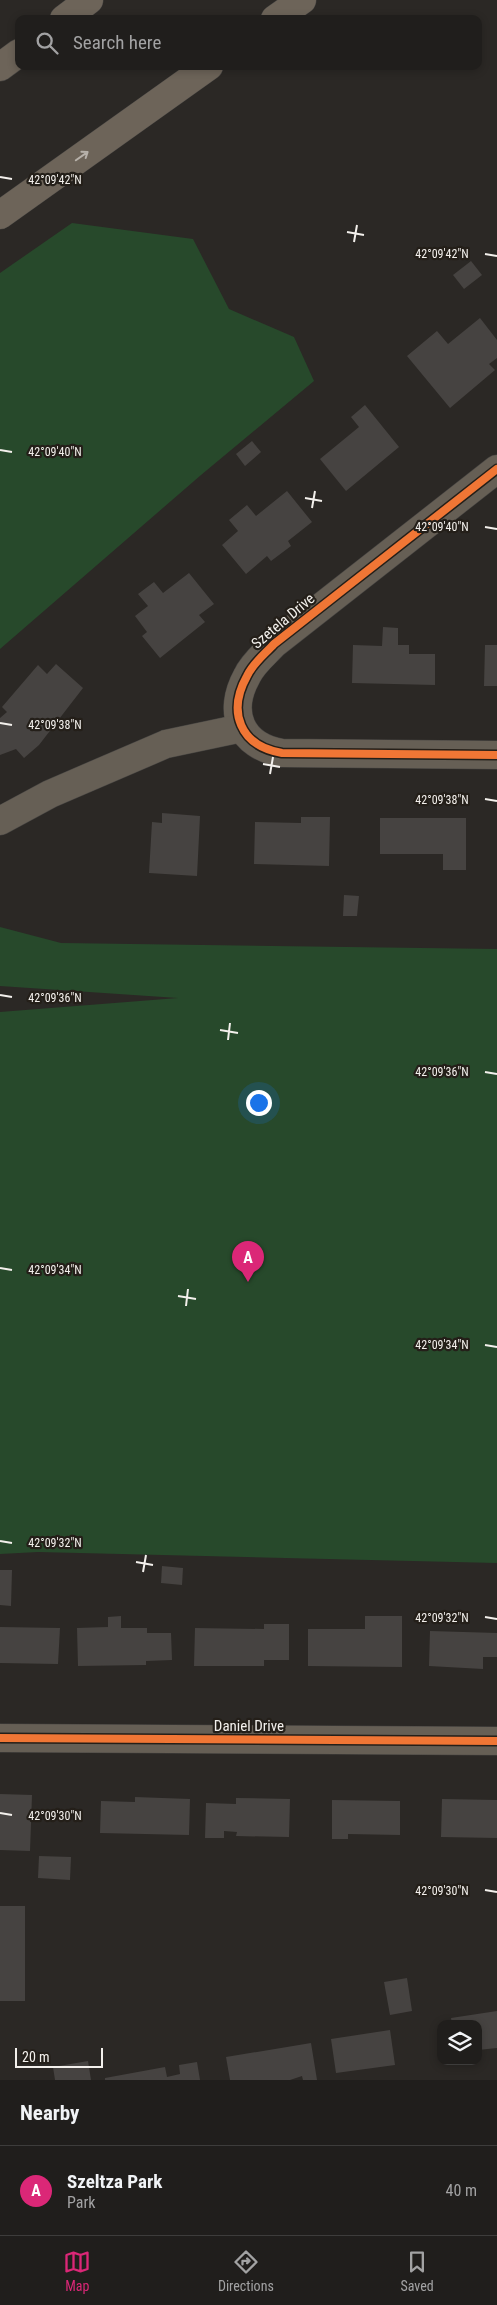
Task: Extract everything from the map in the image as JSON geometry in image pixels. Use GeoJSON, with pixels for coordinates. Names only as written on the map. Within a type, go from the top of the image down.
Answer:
{"type":"FeatureCollection","features":[{"type":"Feature","properties":{"kind":"highway"},"geometry":{"type":"LineString","coordinates":[[69,15],[89,0]]}},
{"type":"Feature","properties":{"kind":"highway"},"geometry":{"type":"LineString","coordinates":[[281,15],[302,0]]}},
{"type":"Feature","properties":{"kind":"highway"},"geometry":{"type":"LineString","coordinates":[[0,67],[15,56]]}},
{"type":"Feature","properties":{"kind":"highway"},"geometry":{"type":"LineString","coordinates":[[0,215],[203,70]]}},
{"type":"Feature","properties":{"kind":"street","name":"Szetela Drive"},"geometry":{"type":"LineString","coordinates":[[242,728],[237,711],[244,682],[255,664],[274,644],[497,469]]}},
{"type":"Feature","properties":{"kind":"street"},"geometry":{"type":"LineString","coordinates":[[0,821],[50,794],[166,744],[242,728],[262,747],[269,751],[282,753],[497,755]]}},
{"type":"Feature","properties":{"kind":"street","name":"Daniel Drive"},"geometry":{"type":"LineString","coordinates":[[0,1738],[497,1741]]}},
{"type":"Feature","properties":{"kind":"green space"},"geometry":{"type":"Polygon","coordinates":[[[72,223],[193,239],[229,309],[294,337],[314,381],[201,475],[0,649],[0,273],[72,223]]]}},
{"type":"Feature","properties":{"kind":"green space"},"geometry":{"type":"Polygon","coordinates":[[[0,927],[61,943],[497,949],[497,1563],[38,1552],[0,1554],[0,1012],[178,998],[0,986],[0,927]]]}},
{"type":"Feature","properties":{"kind":"building"},"geometry":{"type":"Polygon","coordinates":[[[471,261],[482,275],[464,289],[453,275],[471,261]]]}},
{"type":"Feature","properties":{"kind":"building"},"geometry":{"type":"Polygon","coordinates":[[[480,318],[497,340],[497,358],[489,364],[495,370],[450,408],[407,356],[437,331],[448,344],[480,318]]]}},
{"type":"Feature","properties":{"kind":"building"},"geometry":{"type":"Polygon","coordinates":[[[365,405],[399,447],[346,491],[320,459],[359,427],[351,417],[365,405]]]}},
{"type":"Feature","properties":{"kind":"building"},"geometry":{"type":"Polygon","coordinates":[[[252,441],[261,452],[245,466],[236,454],[252,441]]]}},
{"type":"Feature","properties":{"kind":"building"},"geometry":{"type":"Polygon","coordinates":[[[287,491],[312,522],[288,541],[291,546],[271,561],[267,556],[246,574],[222,545],[238,531],[229,520],[247,505],[256,516],[287,491]]]}},
{"type":"Feature","properties":{"kind":"building"},"geometry":{"type":"Polygon","coordinates":[[[189,573],[214,604],[199,615],[205,622],[160,658],[142,636],[147,632],[135,616],[148,606],[138,594],[154,582],[163,593],[189,573]]]}},
{"type":"Feature","properties":{"kind":"building"},"geometry":{"type":"Polygon","coordinates":[[[383,627],[398,628],[398,645],[409,645],[409,654],[435,654],[435,685],[352,683],[353,645],[382,646],[383,627]]]}},
{"type":"Feature","properties":{"kind":"building"},"geometry":{"type":"Polygon","coordinates":[[[485,645],[497,645],[497,686],[484,686],[485,645]]]}},
{"type":"Feature","properties":{"kind":"building"},"geometry":{"type":"Polygon","coordinates":[[[56,664],[83,688],[39,745],[24,758],[16,749],[0,755],[0,718],[7,712],[2,707],[38,665],[47,674],[56,664]]]}},
{"type":"Feature","properties":{"kind":"building"},"geometry":{"type":"Polygon","coordinates":[[[162,813],[200,816],[197,876],[149,873],[152,822],[162,823],[162,813]]]}},
{"type":"Feature","properties":{"kind":"building"},"geometry":{"type":"Polygon","coordinates":[[[301,817],[330,817],[329,866],[254,864],[255,822],[301,823],[301,817]]]}},
{"type":"Feature","properties":{"kind":"building"},"geometry":{"type":"Polygon","coordinates":[[[380,818],[466,818],[466,870],[443,870],[443,854],[380,854],[380,818]]]}},
{"type":"Feature","properties":{"kind":"building"},"geometry":{"type":"Polygon","coordinates":[[[344,895],[359,896],[357,916],[343,916],[344,895]]]}},
{"type":"Feature","properties":{"kind":"building"},"geometry":{"type":"Polygon","coordinates":[[[162,1566],[183,1568],[182,1585],[161,1583],[162,1566]]]}},
{"type":"Feature","properties":{"kind":"building"},"geometry":{"type":"Polygon","coordinates":[[[0,1570],[12,1570],[11,1606],[0,1605],[0,1570]]]}},
{"type":"Feature","properties":{"kind":"building"},"geometry":{"type":"Polygon","coordinates":[[[121,1616],[121,1628],[147,1628],[147,1633],[171,1633],[172,1660],[146,1661],[146,1665],[78,1666],[77,1628],[108,1627],[108,1617],[121,1616]]]}},
{"type":"Feature","properties":{"kind":"building"},"geometry":{"type":"Polygon","coordinates":[[[365,1616],[402,1616],[402,1667],[308,1666],[308,1629],[365,1629],[365,1616]]]}},
{"type":"Feature","properties":{"kind":"building"},"geometry":{"type":"Polygon","coordinates":[[[264,1624],[289,1624],[289,1660],[264,1660],[264,1666],[194,1666],[195,1628],[264,1629],[264,1624]]]}},
{"type":"Feature","properties":{"kind":"building"},"geometry":{"type":"Polygon","coordinates":[[[0,1627],[60,1628],[58,1664],[0,1663],[0,1627]]]}},
{"type":"Feature","properties":{"kind":"building"},"geometry":{"type":"Polygon","coordinates":[[[430,1631],[497,1633],[497,1657],[483,1657],[483,1669],[429,1666],[430,1631]]]}},
{"type":"Feature","properties":{"kind":"building"},"geometry":{"type":"Polygon","coordinates":[[[0,1794],[32,1795],[30,1851],[0,1850],[0,1794]]]}},
{"type":"Feature","properties":{"kind":"building"},"geometry":{"type":"Polygon","coordinates":[[[135,1797],[190,1799],[189,1835],[100,1833],[101,1801],[135,1802],[135,1797]]]}},
{"type":"Feature","properties":{"kind":"building"},"geometry":{"type":"Polygon","coordinates":[[[236,1798],[290,1799],[289,1837],[236,1836],[237,1832],[224,1831],[224,1838],[205,1838],[206,1803],[236,1804],[236,1798]]]}},
{"type":"Feature","properties":{"kind":"building"},"geometry":{"type":"Polygon","coordinates":[[[442,1799],[497,1800],[497,1838],[441,1837],[442,1799]]]}},
{"type":"Feature","properties":{"kind":"building"},"geometry":{"type":"Polygon","coordinates":[[[332,1800],[400,1801],[400,1835],[348,1834],[348,1839],[332,1839],[332,1800]]]}},
{"type":"Feature","properties":{"kind":"building"},"geometry":{"type":"Polygon","coordinates":[[[39,1856],[71,1857],[70,1880],[38,1878],[39,1856]]]}},
{"type":"Feature","properties":{"kind":"building"},"geometry":{"type":"Polygon","coordinates":[[[0,1906],[25,1906],[25,2001],[0,2001],[0,1906]]]}},
{"type":"Feature","properties":{"kind":"building"},"geometry":{"type":"Polygon","coordinates":[[[407,1978],[412,2011],[390,2015],[384,1982],[407,1978]]]}},
{"type":"Feature","properties":{"kind":"building"},"geometry":{"type":"Polygon","coordinates":[[[497,2011],[497,2048],[482,2050],[482,2020],[451,2020],[451,2018],[497,2011]]]}},
{"type":"Feature","properties":{"kind":"building"},"geometry":{"type":"Polygon","coordinates":[[[390,2030],[395,2065],[336,2073],[331,2039],[390,2030]]]}},
{"type":"Feature","properties":{"kind":"building"},"geometry":{"type":"Polygon","coordinates":[[[311,2043],[317,2080],[303,2080],[302,2076],[290,2080],[230,2080],[226,2057],[311,2043]]]}},
{"type":"Feature","properties":{"kind":"building"},"geometry":{"type":"Polygon","coordinates":[[[88,2061],[91,2080],[55,2080],[53,2067],[88,2061]]]}},
{"type":"Feature","properties":{"kind":"building"},"geometry":{"type":"Polygon","coordinates":[[[197,2062],[200,2080],[105,2080],[105,2078],[165,2067],[167,2077],[180,2074],[179,2065],[197,2062]]]}},
{"type":"Feature","properties":{"kind":"cycle path"},"geometry":{"type":"LineString","coordinates":[[497,469],[274,644],[250,671],[241,689],[238,702],[238,714],[241,725],[247,735],[256,743],[282,753],[497,755]]}},
{"type":"Feature","properties":{"kind":"cycle path"},"geometry":{"type":"LineString","coordinates":[[0,1738],[497,1741]]}},
{"type":"Feature","properties":{"kind":"place","name":"Szeltza Park"},"geometry":{"type":"Point","coordinates":[248,1282]}}]}
